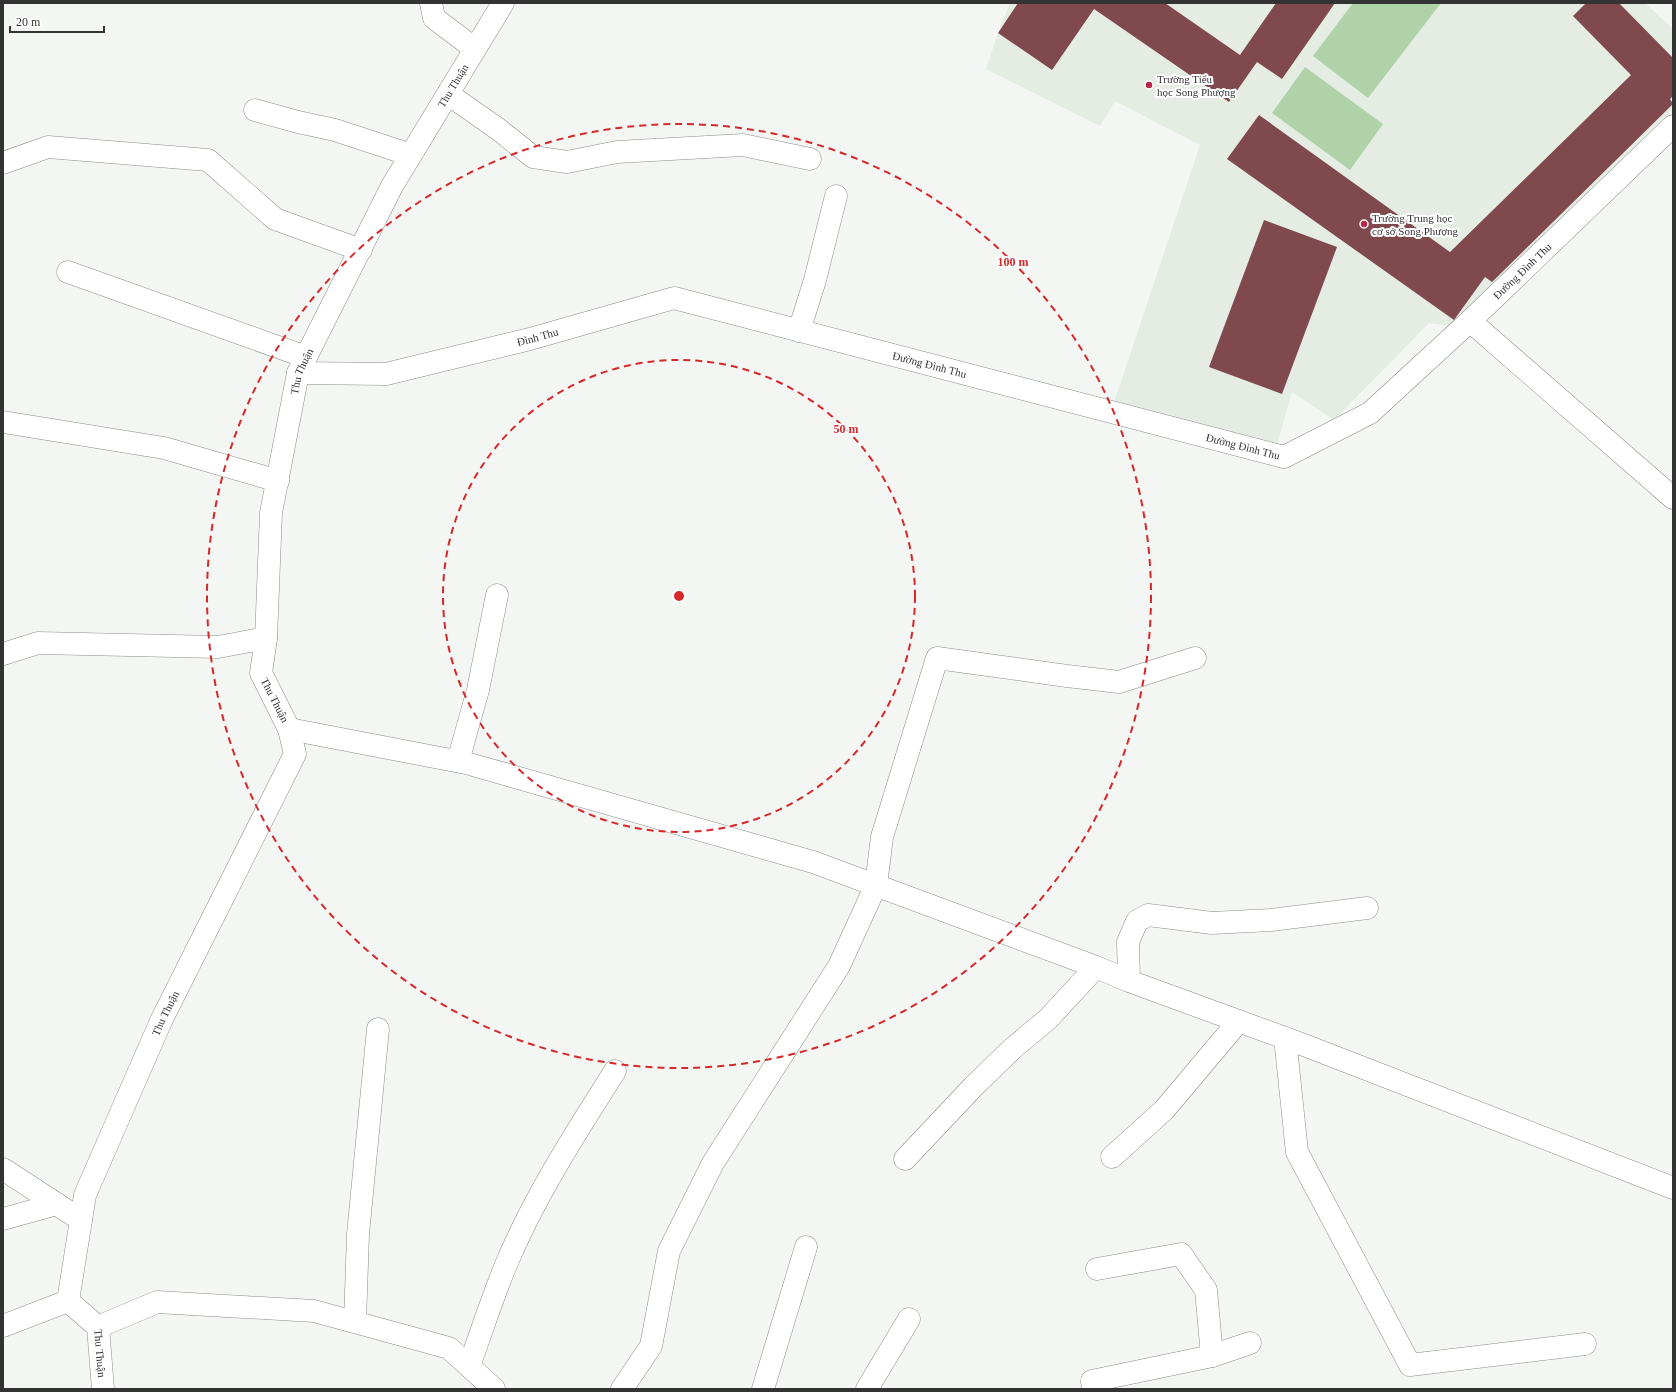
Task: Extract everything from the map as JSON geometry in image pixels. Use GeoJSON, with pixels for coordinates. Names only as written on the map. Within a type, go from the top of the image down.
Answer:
{"type":"FeatureCollection","features":[{"type":"Feature","properties":{"kind":"street"},"geometry":{"type":"LineString","coordinates":[[431,3],[434,18],[474,49]]}},
{"type":"Feature","properties":{"kind":"street","name":"Thu Thuận"},"geometry":{"type":"LineString","coordinates":[[103,1389],[98,1327],[68,1301],[85,1195],[161,1021],[295,754],[289,728],[261,673],[266,638],[271,513],[302,365],[392,186],[503,3]]}},
{"type":"Feature","properties":{"kind":"street"},"geometry":{"type":"LineString","coordinates":[[448,94],[498,129],[533,157],[567,162],[617,152],[743,145],[810,160]]}},
{"type":"Feature","properties":{"kind":"street"},"geometry":{"type":"LineString","coordinates":[[255,110],[298,122],[335,130],[411,155]]}},
{"type":"Feature","properties":{"kind":"street","name":"Đường Đình Thu"},"geometry":{"type":"LineString","coordinates":[[773,324],[1284,457],[1370,413],[1470,321],[1673,126]]}},
{"type":"Feature","properties":{"kind":"street"},"geometry":{"type":"LineString","coordinates":[[3,163],[48,147],[208,160],[275,219],[361,250]]}},
{"type":"Feature","properties":{"kind":"street"},"geometry":{"type":"LineString","coordinates":[[799,331],[815,280],[836,196]]}},
{"type":"Feature","properties":{"kind":"street","name":"Đình Thu"},"geometry":{"type":"LineString","coordinates":[[68,272],[302,365],[386,374],[530,339],[674,298],[773,324]]}},
{"type":"Feature","properties":{"kind":"street"},"geometry":{"type":"LineString","coordinates":[[1470,321],[1673,498]]}},
{"type":"Feature","properties":{"kind":"street"},"geometry":{"type":"LineString","coordinates":[[3,422],[164,448],[278,481]]}},
{"type":"Feature","properties":{"kind":"street"},"geometry":{"type":"LineString","coordinates":[[458,761],[478,690],[497,595]]}},
{"type":"Feature","properties":{"kind":"street"},"geometry":{"type":"LineString","coordinates":[[3,654],[38,643],[218,647],[266,638]]}},
{"type":"Feature","properties":{"kind":"street"},"geometry":{"type":"LineString","coordinates":[[622,1389],[651,1346],[668,1251],[713,1163],[839,966],[876,885],[882,836],[937,658],[1119,682],[1195,658]]}},
{"type":"Feature","properties":{"kind":"street"},"geometry":{"type":"LineString","coordinates":[[289,728],[458,761],[813,862],[1285,1038],[1673,1188]]}},
{"type":"Feature","properties":{"kind":"street"},"geometry":{"type":"LineString","coordinates":[[1129,981],[1128,942],[1137,921],[1148,915],[1212,923],[1272,920],[1367,908]]}},
{"type":"Feature","properties":{"kind":"street"},"geometry":{"type":"LineString","coordinates":[[905,1159],[978,1082],[1048,1019],[1096,967]]}},
{"type":"Feature","properties":{"kind":"street"},"geometry":{"type":"LineString","coordinates":[[1112,1157],[1164,1110],[1239,1021]]}},
{"type":"Feature","properties":{"kind":"street"},"geometry":{"type":"LineString","coordinates":[[355,1322],[358,1234],[378,1029]]}},
{"type":"Feature","properties":{"kind":"street"},"geometry":{"type":"LineString","coordinates":[[1285,1038],[1297,1152],[1410,1365],[1585,1344]]}},
{"type":"Feature","properties":{"kind":"street"},"geometry":{"type":"LineString","coordinates":[[469,1366],[505,1266],[535,1204],[570,1141],[615,1071]]}},
{"type":"Feature","properties":{"kind":"street"},"geometry":{"type":"LineString","coordinates":[[3,1169],[81,1220]]}},
{"type":"Feature","properties":{"kind":"street"},"geometry":{"type":"LineString","coordinates":[[3,1219],[57,1204]]}},
{"type":"Feature","properties":{"kind":"street"},"geometry":{"type":"LineString","coordinates":[[763,1389],[806,1247]]}},
{"type":"Feature","properties":{"kind":"street"},"geometry":{"type":"LineString","coordinates":[[1097,1269],[1181,1254],[1206,1290],[1212,1356]]}},
{"type":"Feature","properties":{"kind":"street"},"geometry":{"type":"LineString","coordinates":[[3,1326],[68,1301]]}},
{"type":"Feature","properties":{"kind":"street"},"geometry":{"type":"LineString","coordinates":[[98,1327],[157,1302],[314,1311],[449,1348],[494,1389]]}},
{"type":"Feature","properties":{"kind":"street"},"geometry":{"type":"LineString","coordinates":[[867,1389],[909,1319]]}},
{"type":"Feature","properties":{"kind":"street"},"geometry":{"type":"LineString","coordinates":[[1093,1389],[1092,1381],[1212,1356],[1250,1343]]}},
{"type":"Feature","properties":{"kind":"shaded area","name":"Trường Trung học cơ sở Song Phượng"},"geometry":{"type":"Polygon","coordinates":[[[1010,3],[1645,3],[1673,29],[1673,109],[1452,326],[1429,323],[1334,420],[1292,392],[1276,448],[1114,403],[1200,145],[1115,101],[1100,126],[986,69],[1010,3]]]}},
{"type":"Feature","properties":{"kind":"green space"},"geometry":{"type":"Polygon","coordinates":[[[1353,3],[1441,3],[1368,98],[1313,56],[1353,3]]]}},
{"type":"Feature","properties":{"kind":"green space"},"geometry":{"type":"Polygon","coordinates":[[[1305,67],[1383,124],[1350,170],[1272,113],[1305,67]]]}},
{"type":"Feature","properties":{"kind":"building"},"geometry":{"type":"Polygon","coordinates":[[[1018,3],[1165,3],[1240,55],[1276,3],[1335,3],[1282,79],[1257,62],[1229,102],[1094,9],[1052,70],[998,33],[1018,3]]]}},
{"type":"Feature","properties":{"kind":"building"},"geometry":{"type":"Polygon","coordinates":[[[1586,3],[1619,3],[1673,58],[1673,96],[1670,99],[1673,104],[1492,282],[1485,277],[1454,320],[1227,159],[1259,115],[1450,252],[1631,75],[1573,16],[1586,3]]]}},
{"type":"Feature","properties":{"kind":"building"},"geometry":{"type":"Polygon","coordinates":[[[1264,220],[1337,247],[1282,394],[1209,367],[1264,220]]]}},
{"type":"Feature","properties":{"kind":"place","name":"Trường Tiểu học Song Phượng"},"geometry":{"type":"Point","coordinates":[1149,85]}},
{"type":"Feature","properties":{"kind":"place","name":"Trường Trung học cơ sở Song Phượng"},"geometry":{"type":"Point","coordinates":[1364,224]}}]}
